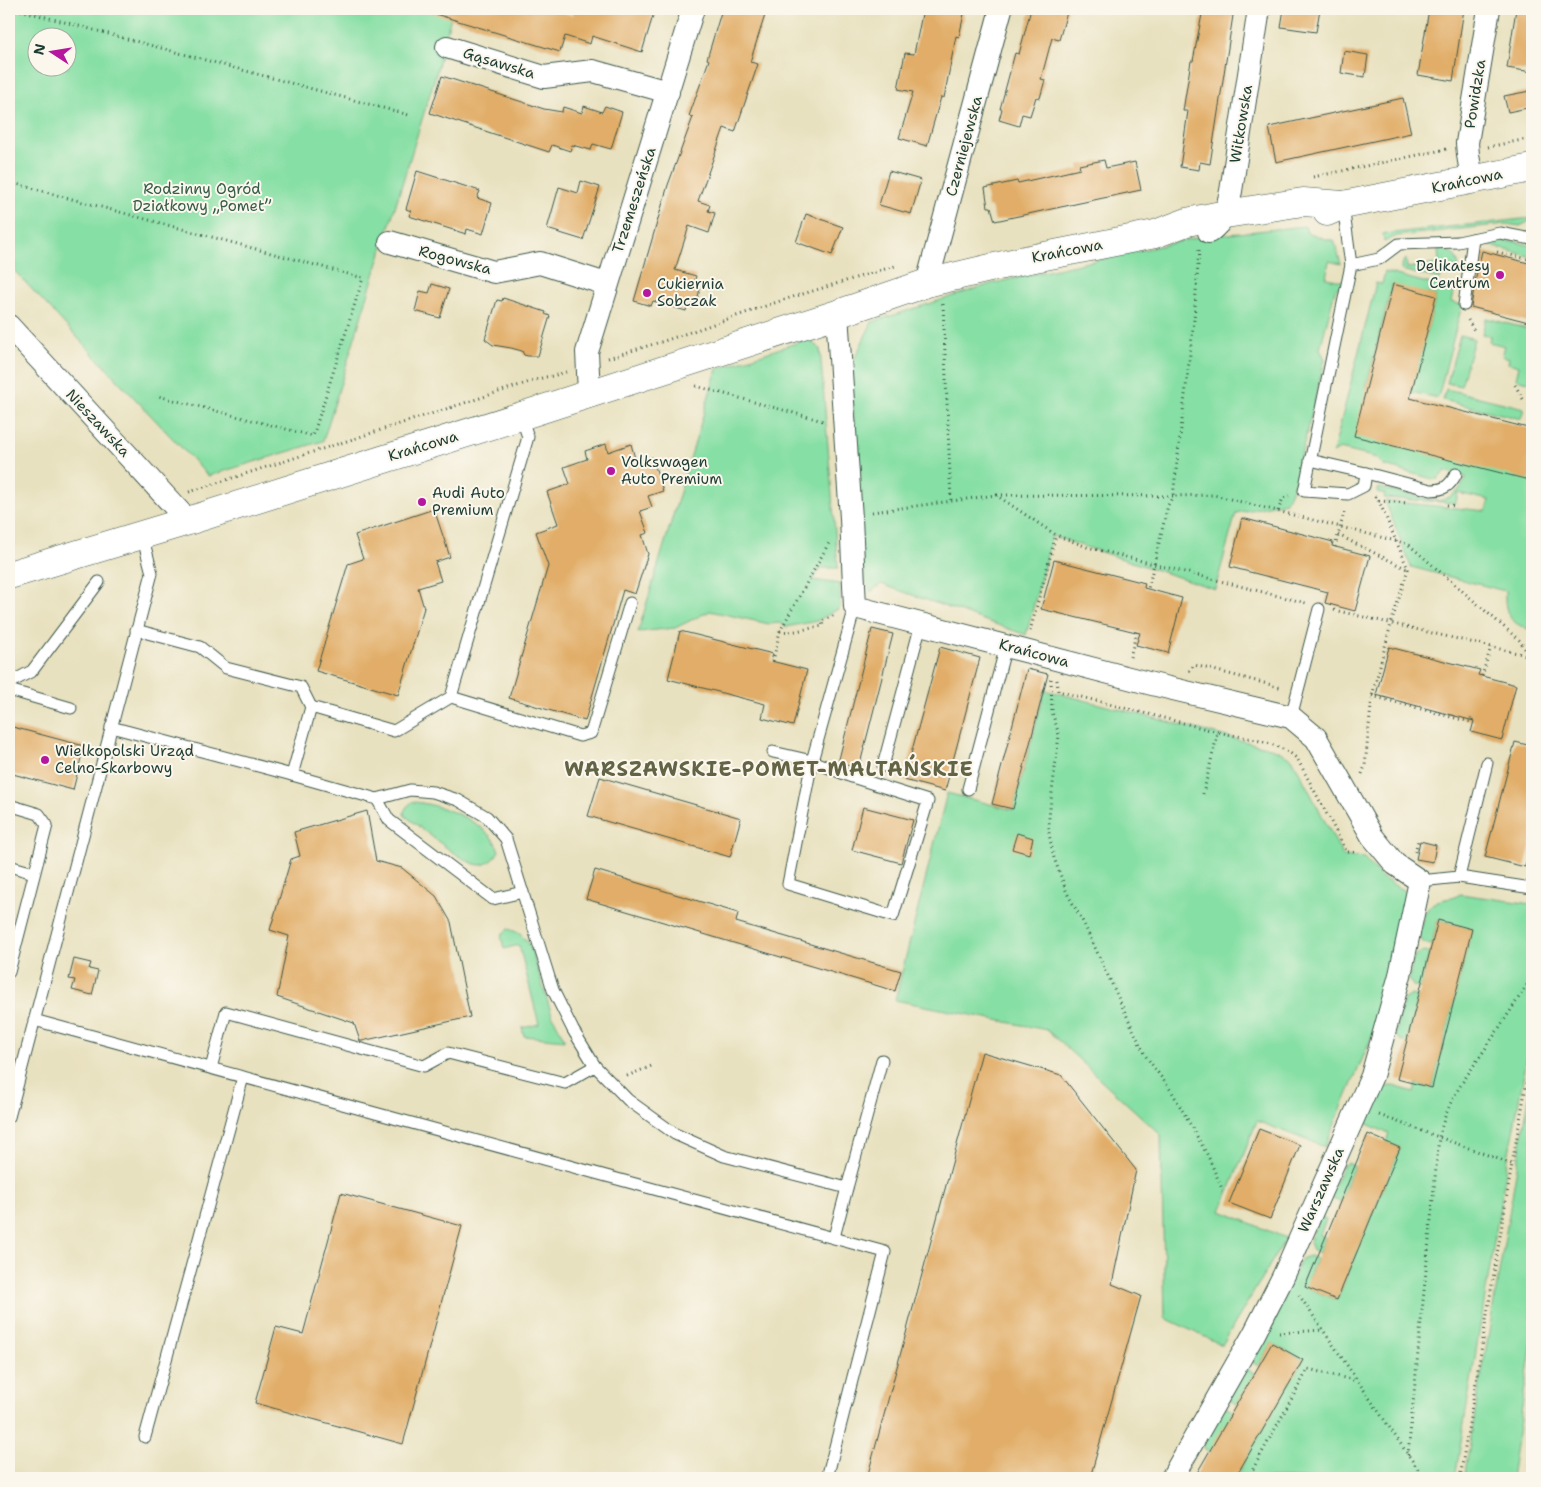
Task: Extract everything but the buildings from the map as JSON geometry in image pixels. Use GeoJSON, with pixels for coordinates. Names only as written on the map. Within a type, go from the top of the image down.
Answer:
{"type":"FeatureCollection","features":[{"type":"Feature","properties":{"kind":"street","name":"Trzemeszeńska"},"geometry":{"type":"LineString","coordinates":[[589,393],[587,352],[606,284],[693,9]]}},
{"type":"Feature","properties":{"kind":"street","name":"Czerniejewska"},"geometry":{"type":"LineString","coordinates":[[935,291],[934,257],[1001,9]]}},
{"type":"Feature","properties":{"kind":"street","name":"Witkowska"},"geometry":{"type":"LineString","coordinates":[[1211,231],[1231,191],[1259,9]]}},
{"type":"Feature","properties":{"kind":"street","name":"Powidzka"},"geometry":{"type":"LineString","coordinates":[[1472,180],[1467,143],[1489,9]]}},
{"type":"Feature","properties":{"kind":"street","name":"Gąsawska"},"geometry":{"type":"LineString","coordinates":[[446,47],[544,77],[593,71],[668,92]]}},
{"type":"Feature","properties":{"kind":"street","name":"Krańcowa"},"geometry":{"type":"LineString","coordinates":[[9,575],[142,535],[179,511],[521,416],[589,393],[672,353],[935,291],[1020,261],[1155,234],[1187,222],[1211,231],[1303,202],[1343,205],[1532,168]]}},
{"type":"Feature","properties":{"kind":"street","name":"Rogowska"},"geometry":{"type":"LineString","coordinates":[[390,242],[494,272],[540,262],[606,284]]}},
{"type":"Feature","properties":{"kind":"street"},"geometry":{"type":"LineString","coordinates":[[836,314],[851,518],[845,610]]}},
{"type":"Feature","properties":{"kind":"street","name":"Nieszawska"},"geometry":{"type":"LineString","coordinates":[[9,326],[179,511]]}},
{"type":"Feature","properties":{"kind":"street","name":"Krańcowa"},"geometry":{"type":"LineString","coordinates":[[845,610],[921,624],[1291,717],[1316,738],[1372,836],[1395,864],[1420,881]]}},
{"type":"Feature","properties":{"kind":"street","name":"Warszawska"},"geometry":{"type":"LineString","coordinates":[[1172,1478],[1254,1334],[1283,1276],[1372,1076],[1400,975],[1420,881]]}},
{"type":"Feature","properties":{"kind":"lane"},"geometry":{"type":"LineString","coordinates":[[1343,205],[1352,265],[1304,491],[1348,494],[1364,486],[1366,473]]}},
{"type":"Feature","properties":{"kind":"lane"},"geometry":{"type":"LineString","coordinates":[[1352,265],[1378,259],[1399,244],[1473,242],[1500,233],[1532,239]]}},
{"type":"Feature","properties":{"kind":"lane"},"geometry":{"type":"LineString","coordinates":[[1464,305],[1473,242]]}},
{"type":"Feature","properties":{"kind":"lane"},"geometry":{"type":"LineString","coordinates":[[311,707],[394,731],[451,697],[528,437],[521,416]]}},
{"type":"Feature","properties":{"kind":"lane"},"geometry":{"type":"LineString","coordinates":[[1310,460],[1431,490],[1442,490],[1451,484],[1456,474]]}},
{"type":"Feature","properties":{"kind":"lane"},"geometry":{"type":"LineString","coordinates":[[9,1117],[152,574],[142,535]]}},
{"type":"Feature","properties":{"kind":"lane"},"geometry":{"type":"LineString","coordinates":[[9,683],[32,671],[99,582]]}},
{"type":"Feature","properties":{"kind":"lane"},"geometry":{"type":"LineString","coordinates":[[451,697],[580,736],[592,732],[630,603]]}},
{"type":"Feature","properties":{"kind":"lane"},"geometry":{"type":"LineString","coordinates":[[1291,717],[1319,607]]}},
{"type":"Feature","properties":{"kind":"lane"},"geometry":{"type":"LineString","coordinates":[[773,752],[812,762],[848,776],[928,801],[893,916],[788,884],[812,762],[845,610]]}},
{"type":"Feature","properties":{"kind":"lane"},"geometry":{"type":"LineString","coordinates":[[883,766],[921,624]]}},
{"type":"Feature","properties":{"kind":"lane"},"geometry":{"type":"LineString","coordinates":[[136,630],[200,648],[226,668],[301,687],[311,707],[292,774]]}},
{"type":"Feature","properties":{"kind":"lane"},"geometry":{"type":"LineString","coordinates":[[968,789],[1006,646]]}},
{"type":"Feature","properties":{"kind":"lane"},"geometry":{"type":"LineString","coordinates":[[9,690],[71,708]]}},
{"type":"Feature","properties":{"kind":"lane"},"geometry":{"type":"LineString","coordinates":[[111,728],[292,774],[377,799],[410,790],[432,792],[458,800],[487,817],[506,839],[553,990],[573,1030],[595,1066],[628,1100],[675,1134],[724,1156],[847,1188]]}},
{"type":"Feature","properties":{"kind":"lane"},"geometry":{"type":"LineString","coordinates":[[1459,877],[1487,762]]}},
{"type":"Feature","properties":{"kind":"lane"},"geometry":{"type":"LineString","coordinates":[[377,799],[390,820],[493,899],[523,892]]}},
{"type":"Feature","properties":{"kind":"lane"},"geometry":{"type":"LineString","coordinates":[[9,805],[39,814],[47,825],[11,954],[9,972]]}},
{"type":"Feature","properties":{"kind":"lane"},"geometry":{"type":"LineString","coordinates":[[9,866],[34,873]]}},
{"type":"Feature","properties":{"kind":"lane"},"geometry":{"type":"LineString","coordinates":[[1420,881],[1459,877],[1532,888]]}},
{"type":"Feature","properties":{"kind":"lane"},"geometry":{"type":"LineString","coordinates":[[211,1068],[226,1012],[424,1066],[448,1053],[564,1083],[595,1066]]}},
{"type":"Feature","properties":{"kind":"lane"},"geometry":{"type":"LineString","coordinates":[[34,1020],[885,1252],[827,1478]]}},
{"type":"Feature","properties":{"kind":"lane"},"geometry":{"type":"LineString","coordinates":[[834,1238],[882,1060]]}},
{"type":"Feature","properties":{"kind":"lane"},"geometry":{"type":"LineString","coordinates":[[146,1437],[244,1077]]}},
{"type":"Feature","properties":{"kind":"path"},"geometry":{"type":"LineString","coordinates":[[16,9],[409,115]]}},
{"type":"Feature","properties":{"kind":"path"},"geometry":{"type":"LineString","coordinates":[[9,182],[363,278],[314,436],[158,396]]}},
{"type":"Feature","properties":{"kind":"path"},"geometry":{"type":"LineString","coordinates":[[1148,589],[1168,505],[1173,496],[1194,320],[1211,231]]}},
{"type":"Feature","properties":{"kind":"path"},"geometry":{"type":"LineString","coordinates":[[1473,242],[1532,260]]}},
{"type":"Feature","properties":{"kind":"path"},"geometry":{"type":"LineString","coordinates":[[179,511],[187,493],[588,364],[672,353],[783,300],[885,268],[934,257]]}},
{"type":"Feature","properties":{"kind":"path"},"geometry":{"type":"LineString","coordinates":[[935,291],[951,501]]}},
{"type":"Feature","properties":{"kind":"path"},"geometry":{"type":"LineString","coordinates":[[1467,319],[1475,332]]}},
{"type":"Feature","properties":{"kind":"path"},"geometry":{"type":"LineString","coordinates":[[672,353],[682,380],[693,385],[832,423]]}},
{"type":"Feature","properties":{"kind":"path"},"geometry":{"type":"LineString","coordinates":[[1514,385],[1523,399]]}},
{"type":"Feature","properties":{"kind":"path"},"geometry":{"type":"LineString","coordinates":[[1364,486],[1379,501],[1408,569],[1372,696],[1365,766]]}},
{"type":"Feature","properties":{"kind":"path"},"geometry":{"type":"LineString","coordinates":[[1335,547],[1348,494]]}},
{"type":"Feature","properties":{"kind":"path"},"geometry":{"type":"LineString","coordinates":[[996,495],[1056,535],[1087,547],[1319,607],[1530,656]]}},
{"type":"Feature","properties":{"kind":"path"},"geometry":{"type":"LineString","coordinates":[[851,518],[873,512],[996,495],[1214,495],[1408,544],[1519,640],[1532,661]]}},
{"type":"Feature","properties":{"kind":"path"},"geometry":{"type":"LineString","coordinates":[[1028,636],[1056,535]]}},
{"type":"Feature","properties":{"kind":"path"},"geometry":{"type":"LineString","coordinates":[[1338,535],[1408,569]]}},
{"type":"Feature","properties":{"kind":"path"},"geometry":{"type":"LineString","coordinates":[[774,662],[780,631],[830,541]]}},
{"type":"Feature","properties":{"kind":"path"},"geometry":{"type":"LineString","coordinates":[[780,631],[790,632],[823,626],[822,622],[845,610]]}},
{"type":"Feature","properties":{"kind":"path"},"geometry":{"type":"LineString","coordinates":[[1129,662],[1136,631]]}},
{"type":"Feature","properties":{"kind":"path"},"geometry":{"type":"LineString","coordinates":[[1482,676],[1491,648]]}},
{"type":"Feature","properties":{"kind":"path"},"geometry":{"type":"LineString","coordinates":[[1052,658],[1050,671],[1052,712],[1059,735],[1049,817],[1049,834],[1054,858],[1067,893],[1084,922],[1145,1055],[1172,1092],[1208,1156],[1223,1191]]}},
{"type":"Feature","properties":{"kind":"path"},"geometry":{"type":"LineString","coordinates":[[1188,672],[1194,665],[1282,688],[1288,684]]}},
{"type":"Feature","properties":{"kind":"path"},"geometry":{"type":"LineString","coordinates":[[1372,696],[1470,722],[1471,718]]}},
{"type":"Feature","properties":{"kind":"path"},"geometry":{"type":"LineString","coordinates":[[1203,794],[1218,732],[1275,746],[1286,750],[1298,760],[1347,852],[1365,852]]}},
{"type":"Feature","properties":{"kind":"path"},"geometry":{"type":"LineString","coordinates":[[1408,1455],[1439,1138],[1443,1118],[1454,1094],[1467,1073],[1532,977]]}},
{"type":"Feature","properties":{"kind":"path"},"geometry":{"type":"LineString","coordinates":[[1460,1478],[1532,1053]]}},
{"type":"Feature","properties":{"kind":"path"},"geometry":{"type":"LineString","coordinates":[[614,1085],[628,1076],[654,1065]]}},
{"type":"Feature","properties":{"kind":"path"},"geometry":{"type":"LineString","coordinates":[[1377,1114],[1512,1164]]}},
{"type":"Feature","properties":{"kind":"path"},"geometry":{"type":"LineString","coordinates":[[1296,1291],[1424,1478]]}},
{"type":"Feature","properties":{"kind":"path"},"geometry":{"type":"LineString","coordinates":[[1273,1334],[1323,1330]]}},
{"type":"Feature","properties":{"kind":"path"},"geometry":{"type":"LineString","coordinates":[[1248,1478],[1308,1369],[1358,1381]]}},
{"type":"Feature","properties":{"kind":"green space","name":"Rodzinny Ogród Działkowy „Pomet”"},"geometry":{"type":"Polygon","coordinates":[[[9,9],[453,9],[436,74],[323,441],[208,476],[9,265],[9,9]]]}},
{"type":"Feature","properties":{"kind":"green space"},"geometry":{"type":"Polygon","coordinates":[[[1532,218],[1532,221],[1520,226],[1506,224],[1397,236],[1384,242],[1383,234],[1532,218]]]}},
{"type":"Feature","properties":{"kind":"green space"},"geometry":{"type":"Polygon","coordinates":[[[1305,226],[1307,233],[1334,240],[1341,264],[1329,261],[1326,278],[1343,281],[1342,285],[1335,290],[1320,349],[1325,359],[1294,484],[1286,502],[1236,513],[1215,589],[1052,536],[1026,635],[881,584],[871,592],[864,578],[850,368],[872,322],[994,283],[1200,237],[1305,226]]]}},
{"type":"Feature","properties":{"kind":"green space"},"geometry":{"type":"Polygon","coordinates":[[[1499,241],[1517,242],[1532,246],[1532,257],[1489,245],[1499,241]]]}},
{"type":"Feature","properties":{"kind":"green space"},"geometry":{"type":"Polygon","coordinates":[[[1438,249],[1453,254],[1459,268],[1444,264],[1440,279],[1401,270],[1406,259],[1407,268],[1439,264],[1438,249]]]}},
{"type":"Feature","properties":{"kind":"green space"},"geometry":{"type":"Polygon","coordinates":[[[1385,272],[1454,290],[1451,302],[1462,305],[1438,398],[1411,392],[1436,296],[1392,285],[1366,388],[1532,475],[1532,630],[1518,625],[1510,617],[1507,612],[1505,591],[1411,567],[1385,501],[1486,511],[1489,500],[1458,493],[1456,503],[1384,498],[1385,494],[1377,492],[1379,488],[1438,501],[1448,498],[1455,493],[1466,477],[1445,471],[1438,479],[1433,479],[1384,466],[1377,458],[1340,449],[1333,453],[1376,283],[1382,284],[1385,272]]]}},
{"type":"Feature","properties":{"kind":"green space"},"geometry":{"type":"Polygon","coordinates":[[[1486,318],[1532,330],[1532,383],[1516,379],[1519,366],[1508,363],[1509,358],[1502,356],[1505,346],[1489,342],[1490,336],[1482,334],[1486,318]]]}},
{"type":"Feature","properties":{"kind":"green space"},"geometry":{"type":"Polygon","coordinates":[[[1460,335],[1474,339],[1461,386],[1447,383],[1460,335]]]}},
{"type":"Feature","properties":{"kind":"green space"},"geometry":{"type":"Polygon","coordinates":[[[808,339],[820,349],[838,568],[821,568],[813,580],[840,584],[840,608],[817,621],[786,627],[780,623],[769,624],[710,611],[675,628],[638,632],[717,369],[808,339]]]}},
{"type":"Feature","properties":{"kind":"green space"},"geometry":{"type":"Polygon","coordinates":[[[1446,389],[1524,408],[1521,419],[1443,400],[1446,389]]]}},
{"type":"Feature","properties":{"kind":"green space"},"geometry":{"type":"Polygon","coordinates":[[[1045,690],[1274,749],[1292,758],[1343,856],[1364,858],[1381,877],[1406,892],[1373,1034],[1325,1147],[1257,1121],[1221,1211],[1286,1238],[1222,1345],[1165,1318],[1161,1135],[1047,1030],[895,1000],[947,793],[1013,810],[1045,690]]]}},
{"type":"Feature","properties":{"kind":"green space"},"geometry":{"type":"Polygon","coordinates":[[[412,802],[436,806],[463,816],[475,823],[494,841],[499,851],[496,856],[481,865],[474,864],[454,853],[404,815],[406,808],[412,802]]]}},
{"type":"Feature","properties":{"kind":"green space"},"geometry":{"type":"Polygon","coordinates":[[[1460,894],[1532,904],[1532,1032],[1508,1158],[1455,1478],[1235,1478],[1303,1360],[1272,1343],[1258,1366],[1252,1362],[1251,1357],[1302,1258],[1310,1256],[1316,1259],[1305,1287],[1337,1300],[1400,1148],[1386,1142],[1389,1134],[1363,1122],[1377,1087],[1393,1086],[1414,1092],[1416,1084],[1432,1088],[1472,929],[1438,920],[1431,945],[1424,943],[1419,936],[1427,909],[1435,902],[1453,898],[1460,894]]]}},
{"type":"Feature","properties":{"kind":"green space"},"geometry":{"type":"Polygon","coordinates":[[[508,929],[521,935],[530,946],[552,1015],[565,1040],[524,1036],[522,1028],[539,1024],[519,945],[504,949],[501,935],[508,929]]]}},
{"type":"Feature","properties":{"kind":"green space"},"geometry":{"type":"Polygon","coordinates":[[[1422,952],[1429,953],[1421,988],[1413,986],[1409,979],[1414,956],[1422,952]]]}},
{"type":"Feature","properties":{"kind":"green space"},"geometry":{"type":"Polygon","coordinates":[[[1411,995],[1418,997],[1407,1042],[1400,1040],[1395,1035],[1404,999],[1411,995]]]}},
{"type":"Feature","properties":{"kind":"green space"},"geometry":{"type":"Polygon","coordinates":[[[1532,1079],[1532,1342],[1511,1478],[1464,1478],[1532,1079]]]}},
{"type":"Feature","properties":{"kind":"green space"},"geometry":{"type":"Polygon","coordinates":[[[1348,1163],[1354,1166],[1340,1202],[1333,1199],[1330,1194],[1343,1165],[1348,1163]]]}},
{"type":"Feature","properties":{"kind":"green space"},"geometry":{"type":"Polygon","coordinates":[[[1320,1216],[1326,1219],[1320,1235],[1325,1237],[1319,1253],[1312,1249],[1309,1243],[1320,1216]]]}},
{"type":"Feature","properties":{"kind":"green space"},"geometry":{"type":"Polygon","coordinates":[[[1248,1369],[1254,1373],[1237,1404],[1230,1401],[1229,1395],[1243,1370],[1248,1369]]]}},
{"type":"Feature","properties":{"kind":"green space"},"geometry":{"type":"Polygon","coordinates":[[[1226,1407],[1233,1411],[1210,1452],[1203,1448],[1202,1442],[1221,1409],[1226,1407]]]}},
{"type":"Feature","properties":{"kind":"place","name":"Delikatesy Centrum"},"geometry":{"type":"Point","coordinates":[1500,275]}},
{"type":"Feature","properties":{"kind":"place","name":"Cukiernia Sobczak"},"geometry":{"type":"Point","coordinates":[647,293]}},
{"type":"Feature","properties":{"kind":"place","name":"Volkswagen Auto Premium"},"geometry":{"type":"Point","coordinates":[611,471]}},
{"type":"Feature","properties":{"kind":"place","name":"Audi Auto Premium"},"geometry":{"type":"Point","coordinates":[422,502]}},
{"type":"Feature","properties":{"kind":"place","name":"Wielkopolski Urząd Celno-Skarbowy"},"geometry":{"type":"Point","coordinates":[45,760]}},
{"type":"Feature","properties":{"kind":"district","name":"WARSZAWSKIE-POMET-MALTAŃSKIE"},"geometry":{"type":"Point","coordinates":[769,769]}}]}
